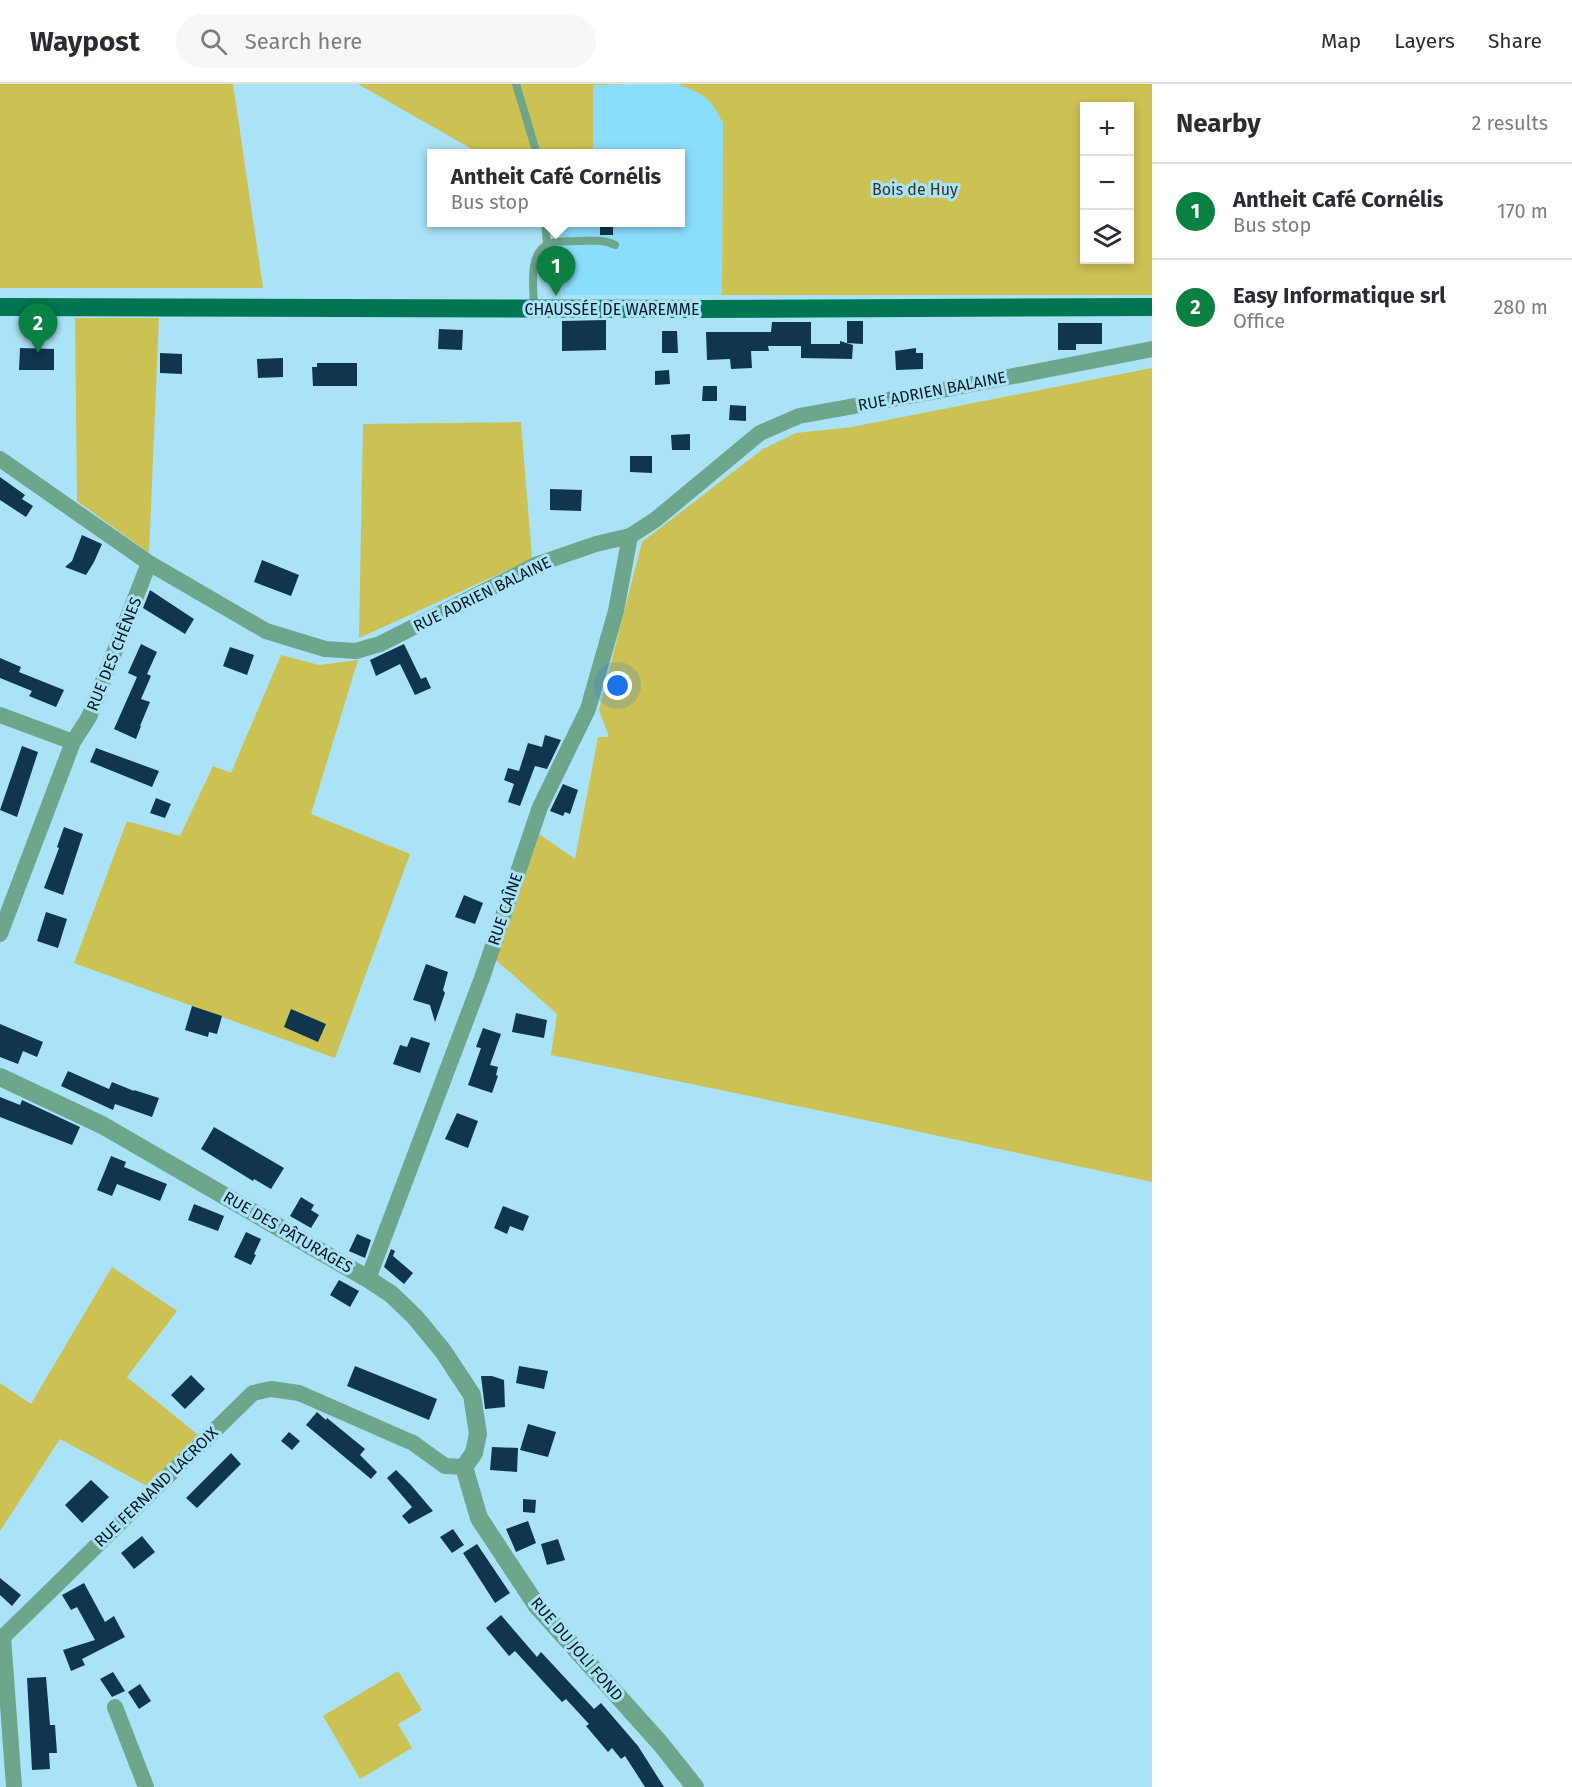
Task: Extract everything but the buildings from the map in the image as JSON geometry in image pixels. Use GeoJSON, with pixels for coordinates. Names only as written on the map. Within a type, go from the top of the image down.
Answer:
{"type":"FeatureCollection","features":[{"type":"Feature","properties":{"kind":"main road","name":"CHAUSSÉE DE WAREMME"},"geometry":{"type":"LineString","coordinates":[[0,307],[534,309],[1152,307]]}},
{"type":"Feature","properties":{"kind":"street","name":"RUE ADRIEN BALAINE"},"geometry":{"type":"LineString","coordinates":[[0,459],[149,563],[266,631],[325,649],[356,651],[380,644],[538,564],[596,544],[630,536],[655,520],[760,433],[799,416],[1152,349]]}},
{"type":"Feature","properties":{"kind":"street","name":"RUE CAÎNE"},"geometry":{"type":"LineString","coordinates":[[368,1279],[482,978],[540,807],[588,709],[616,611],[630,536]]}},
{"type":"Feature","properties":{"kind":"street","name":"RUE DES CHÊNES"},"geometry":{"type":"LineString","coordinates":[[0,934],[5,908],[74,742],[89,717],[149,563]]}},
{"type":"Feature","properties":{"kind":"street"},"geometry":{"type":"LineString","coordinates":[[0,715],[74,742]]}},
{"type":"Feature","properties":{"kind":"street","name":"RUE DES PÂTURAGES"},"geometry":{"type":"LineString","coordinates":[[0,1077],[102,1125],[391,1293],[415,1317],[443,1352],[472,1395],[478,1434],[474,1453],[464,1467]]}},
{"type":"Feature","properties":{"kind":"street","name":"RUE FERNAND LACROIX"},"geometry":{"type":"LineString","coordinates":[[14,1787],[2,1635],[253,1393],[271,1389],[299,1393],[413,1443],[445,1466],[464,1467]]}},
{"type":"Feature","properties":{"kind":"street","name":"RUE DU JOLI FOND"},"geometry":{"type":"LineString","coordinates":[[464,1467],[479,1518],[537,1606],[660,1743],[695,1787]]}},
{"type":"Feature","properties":{"kind":"street"},"geometry":{"type":"LineString","coordinates":[[115,1707],[146,1787]]}},
{"type":"Feature","properties":{"kind":"lane"},"geometry":{"type":"LineString","coordinates":[[516,84],[536,149]]}},
{"type":"Feature","properties":{"kind":"lane"},"geometry":{"type":"LineString","coordinates":[[545,227],[547,244]]}},
{"type":"Feature","properties":{"kind":"lane"},"geometry":{"type":"LineString","coordinates":[[534,309],[534,261],[538,252],[547,244],[597,241],[615,245]]}},
{"type":"Feature","properties":{"kind":"shaded area"},"geometry":{"type":"Polygon","coordinates":[[[678,84],[699,92],[714,105],[723,123],[722,295],[563,295],[559,227],[685,227],[685,149],[593,149],[593,85],[678,84]]]}},
{"type":"Feature","properties":{"kind":"green space"},"geometry":{"type":"Polygon","coordinates":[[[0,84],[233,84],[263,288],[0,288],[0,84]]]}},
{"type":"Feature","properties":{"kind":"green space"},"geometry":{"type":"Polygon","coordinates":[[[358,84],[634,84],[593,85],[593,149],[470,148],[358,84]]]}},
{"type":"Feature","properties":{"kind":"green space","name":"Bois de Huy"},"geometry":{"type":"Polygon","coordinates":[[[678,84],[1152,84],[1152,295],[722,295],[723,123],[714,107],[701,94],[678,84]]]}},
{"type":"Feature","properties":{"kind":"green space"},"geometry":{"type":"Polygon","coordinates":[[[75,318],[159,318],[149,553],[77,501],[75,318]]]}},
{"type":"Feature","properties":{"kind":"green space"},"geometry":{"type":"Polygon","coordinates":[[[1152,368],[1152,1182],[551,1055],[557,1014],[496,960],[539,834],[575,859],[598,737],[609,737],[599,710],[642,542],[763,449],[796,433],[852,427],[1152,368]]]}},
{"type":"Feature","properties":{"kind":"green space"},"geometry":{"type":"Polygon","coordinates":[[[521,422],[532,559],[359,638],[363,424],[521,422]]]}},
{"type":"Feature","properties":{"kind":"green space"},"geometry":{"type":"Polygon","coordinates":[[[281,655],[319,665],[358,660],[311,814],[410,854],[335,1058],[74,963],[127,821],[180,836],[213,766],[231,773],[281,655]]]}},
{"type":"Feature","properties":{"kind":"green space"},"geometry":{"type":"Polygon","coordinates":[[[112,1267],[177,1311],[127,1377],[198,1435],[147,1486],[60,1439],[0,1531],[0,1383],[31,1404],[112,1267]]]}},
{"type":"Feature","properties":{"kind":"green space"},"geometry":{"type":"Polygon","coordinates":[[[398,1671],[422,1710],[398,1724],[412,1748],[360,1779],[323,1716],[398,1671]]]}},
{"type":"Feature","properties":{"kind":"place","name":"Antheit Café Cornélis"},"geometry":{"type":"Point","coordinates":[556,296]}},
{"type":"Feature","properties":{"kind":"place","name":"Easy Informatique srl"},"geometry":{"type":"Point","coordinates":[38,353]}}]}
